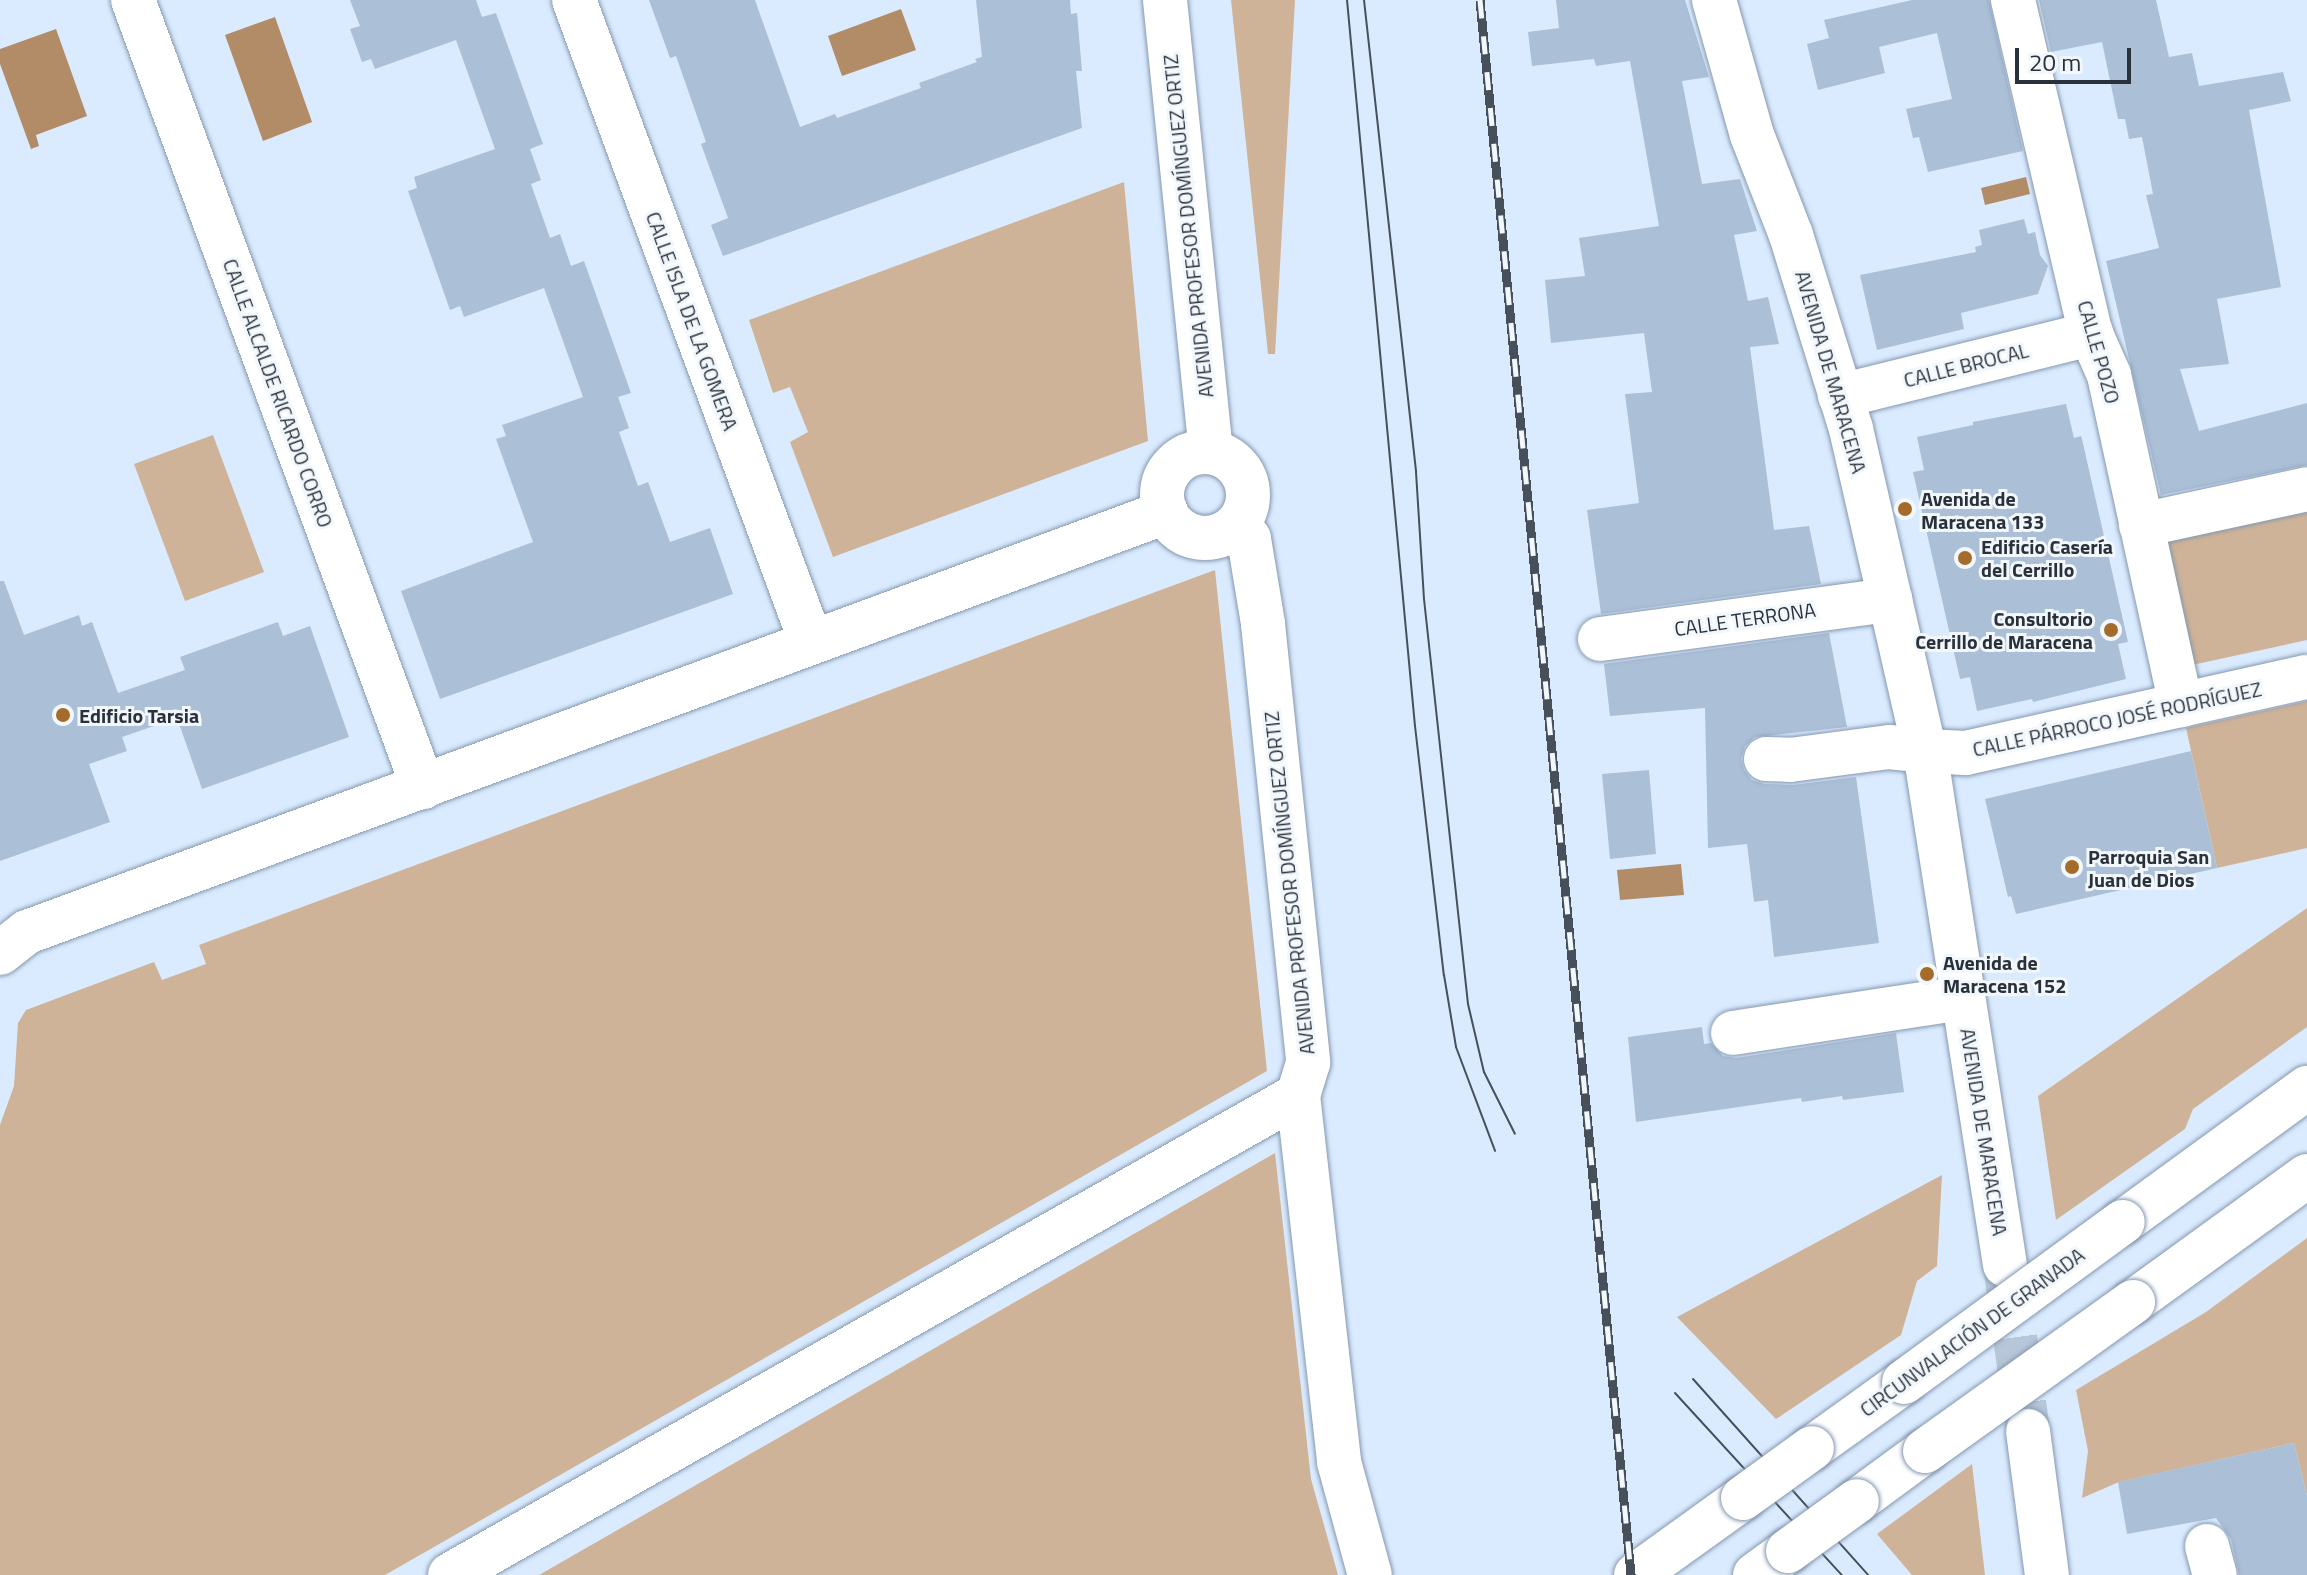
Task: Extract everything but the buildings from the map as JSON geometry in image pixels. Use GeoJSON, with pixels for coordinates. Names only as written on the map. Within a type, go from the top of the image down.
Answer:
{"type":"FeatureCollection","features":[{"type":"Feature","properties":{"kind":"main road","name":"CALLE ALCALDE RICARDO CORRO"},"geometry":{"type":"LineString","coordinates":[[133,0],[423,787]]}},
{"type":"Feature","properties":{"kind":"main road","name":"CALLE ISLA DE LA GOMERA"},"geometry":{"type":"LineString","coordinates":[[574,0],[811,642]]}},
{"type":"Feature","properties":{"kind":"main road","name":"AVENIDA PROFESOR DOMÍNGUEZ ORTIZ"},"geometry":{"type":"LineString","coordinates":[[1165,0],[1211,452]]}},
{"type":"Feature","properties":{"kind":"main road","name":"AVENIDA DE MARACENA"},"geometry":{"type":"LineString","coordinates":[[1714,0],[1752,135],[1791,235],[1840,396],[1925,751],[2005,1265]]}},
{"type":"Feature","properties":{"kind":"main road","name":"CALLE POZO"},"geometry":{"type":"LineString","coordinates":[[2013,0],[2091,334],[2109,375],[2181,705]]}},
{"type":"Feature","properties":{"kind":"main road","name":"CALLE BROCAL"},"geometry":{"type":"LineString","coordinates":[[1840,396],[2091,334]]}},
{"type":"Feature","properties":{"kind":"main road"},"geometry":{"type":"LineString","coordinates":[[1211,452],[1234,464],[1248,486],[1245,512],[1238,523],[1213,538],[1185,533],[1166,512],[1162,500],[1167,474],[1186,457],[1211,452]]}},
{"type":"Feature","properties":{"kind":"main road"},"geometry":{"type":"LineString","coordinates":[[2141,525],[2307,489]]}},
{"type":"Feature","properties":{"kind":"main road"},"geometry":{"type":"LineString","coordinates":[[9,938],[1166,512]]}},
{"type":"Feature","properties":{"kind":"main road","name":"AVENIDA PROFESOR DOMÍNGUEZ ORTIZ"},"geometry":{"type":"LineString","coordinates":[[1238,523],[1249,539],[1265,639],[1308,1063],[1298,1095],[1339,1462],[1370,1575]]}},
{"type":"Feature","properties":{"kind":"main road","name":"CALLE TERRONA"},"geometry":{"type":"LineString","coordinates":[[1600,639],[1890,600]]}},
{"type":"Feature","properties":{"kind":"main road","name":"CALLE PÁRROCO JOSÉ RODRÍGUEZ"},"geometry":{"type":"LineString","coordinates":[[1925,751],[1966,753],[2307,677]]}},
{"type":"Feature","properties":{"kind":"main road"},"geometry":{"type":"LineString","coordinates":[[1766,759],[1790,760],[1889,747],[1925,751]]}},
{"type":"Feature","properties":{"kind":"main road"},"geometry":{"type":"LineString","coordinates":[[1733,1033],[1963,998]]}},
{"type":"Feature","properties":{"kind":"main road","name":"CIRCUNVALACIÓN DE GRANADA"},"geometry":{"type":"LineString","coordinates":[[1647,1567],[2307,1088]]}},
{"type":"Feature","properties":{"kind":"main road"},"geometry":{"type":"LineString","coordinates":[[450,1575],[1298,1095]]}},
{"type":"Feature","properties":{"kind":"main road"},"geometry":{"type":"LineString","coordinates":[[1772,1563],[2307,1176]]}},
{"type":"Feature","properties":{"kind":"main road"},"geometry":{"type":"LineString","coordinates":[[2028,1431],[2047,1575]]}},
{"type":"Feature","properties":{"kind":"shaded area"},"geometry":{"type":"Polygon","coordinates":[[[1231,0],[1295,0],[1275,354],[1268,354],[1231,0]]]}},
{"type":"Feature","properties":{"kind":"shaded area"},"geometry":{"type":"Polygon","coordinates":[[[901,9],[916,50],[842,76],[828,36],[901,9]]]}},
{"type":"Feature","properties":{"kind":"shaded area"},"geometry":{"type":"Polygon","coordinates":[[[275,17],[312,122],[263,141],[225,35],[275,17]]]}},
{"type":"Feature","properties":{"kind":"shaded area"},"geometry":{"type":"Polygon","coordinates":[[[56,29],[87,116],[36,135],[39,146],[31,149],[0,64],[0,49],[56,29]]]}},
{"type":"Feature","properties":{"kind":"shaded area"},"geometry":{"type":"Polygon","coordinates":[[[2026,177],[2030,194],[1985,205],[1981,188],[2026,177]]]}},
{"type":"Feature","properties":{"kind":"shaded area"},"geometry":{"type":"Polygon","coordinates":[[[1124,182],[1148,441],[833,557],[790,442],[808,432],[790,387],[773,393],[749,320],[1124,182]]]}},
{"type":"Feature","properties":{"kind":"shaded area"},"geometry":{"type":"Polygon","coordinates":[[[213,435],[264,572],[185,601],[134,464],[213,435]]]}},
{"type":"Feature","properties":{"kind":"shaded area"},"geometry":{"type":"Polygon","coordinates":[[[2307,499],[2307,640],[2192,665],[2162,531],[2307,499]]]}},
{"type":"Feature","properties":{"kind":"shaded area"},"geometry":{"type":"Polygon","coordinates":[[[1215,570],[1267,1071],[385,1575],[0,1575],[0,1125],[14,1086],[18,1023],[26,1010],[154,962],[162,980],[206,964],[199,945],[1215,570]]]}},
{"type":"Feature","properties":{"kind":"shaded area"},"geometry":{"type":"Polygon","coordinates":[[[2307,701],[2307,848],[2217,868],[2186,728],[2307,701]]]}},
{"type":"Feature","properties":{"kind":"shaded area"},"geometry":{"type":"Polygon","coordinates":[[[1681,864],[1684,895],[1620,900],[1617,870],[1681,864]]]}},
{"type":"Feature","properties":{"kind":"shaded area"},"geometry":{"type":"Polygon","coordinates":[[[2307,908],[2307,1027],[2193,1109],[2185,1129],[2056,1220],[2038,1096],[2307,908]]]}},
{"type":"Feature","properties":{"kind":"shaded area"},"geometry":{"type":"Polygon","coordinates":[[[1275,1153],[1311,1479],[1338,1575],[539,1575],[1275,1153]]]}},
{"type":"Feature","properties":{"kind":"shaded area"},"geometry":{"type":"Polygon","coordinates":[[[1942,1175],[1937,1266],[1917,1281],[1901,1335],[1776,1419],[1677,1317],[1942,1175]]]}},
{"type":"Feature","properties":{"kind":"shaded area"},"geometry":{"type":"Polygon","coordinates":[[[2307,1238],[2307,1496],[2294,1443],[2119,1482],[2082,1498],[2088,1451],[2076,1390],[2206,1312],[2307,1238]]]}},
{"type":"Feature","properties":{"kind":"shaded area"},"geometry":{"type":"Polygon","coordinates":[[[1972,1464],[1985,1575],[1912,1575],[1877,1534],[1972,1464]]]}},
{"type":"Feature","properties":{"kind":"tunnel"},"geometry":{"type":"LineString","coordinates":[[2006,1272],[2028,1431]]}},
{"type":"Feature","properties":{"kind":"tram line"},"geometry":{"type":"LineString","coordinates":[[1347,0],[1415,726],[1444,975],[1456,1047],[1495,1151]]}},
{"type":"Feature","properties":{"kind":"tram line"},"geometry":{"type":"LineString","coordinates":[[1364,0],[1416,472],[1424,599],[1468,1004],[1484,1072],[1515,1134]]}},
{"type":"Feature","properties":{"kind":"tram line"},"geometry":{"type":"LineString","coordinates":[[1693,1379],[1868,1575]]}},
{"type":"Feature","properties":{"kind":"tram line"},"geometry":{"type":"LineString","coordinates":[[1675,1393],[1842,1575]]}},
{"type":"Feature","properties":{"kind":"railway"},"geometry":{"type":"LineString","coordinates":[[1480,0],[1631,1575]]}},
{"type":"Feature","properties":{"kind":"place","name":"Avenida de Maracena 133"},"geometry":{"type":"Point","coordinates":[1905,509]}},
{"type":"Feature","properties":{"kind":"place","name":"Edificio Casería del Cerrillo"},"geometry":{"type":"Point","coordinates":[1965,558]}},
{"type":"Feature","properties":{"kind":"place","name":"Consultorio Cerrillo de Maracena"},"geometry":{"type":"Point","coordinates":[2111,630]}},
{"type":"Feature","properties":{"kind":"place","name":"Edificio Tarsia"},"geometry":{"type":"Point","coordinates":[63,715]}},
{"type":"Feature","properties":{"kind":"place","name":"Parroquia San Juan de Dios"},"geometry":{"type":"Point","coordinates":[2072,867]}},
{"type":"Feature","properties":{"kind":"place","name":"Avenida de Maracena 152"},"geometry":{"type":"Point","coordinates":[1927,974]}}]}
